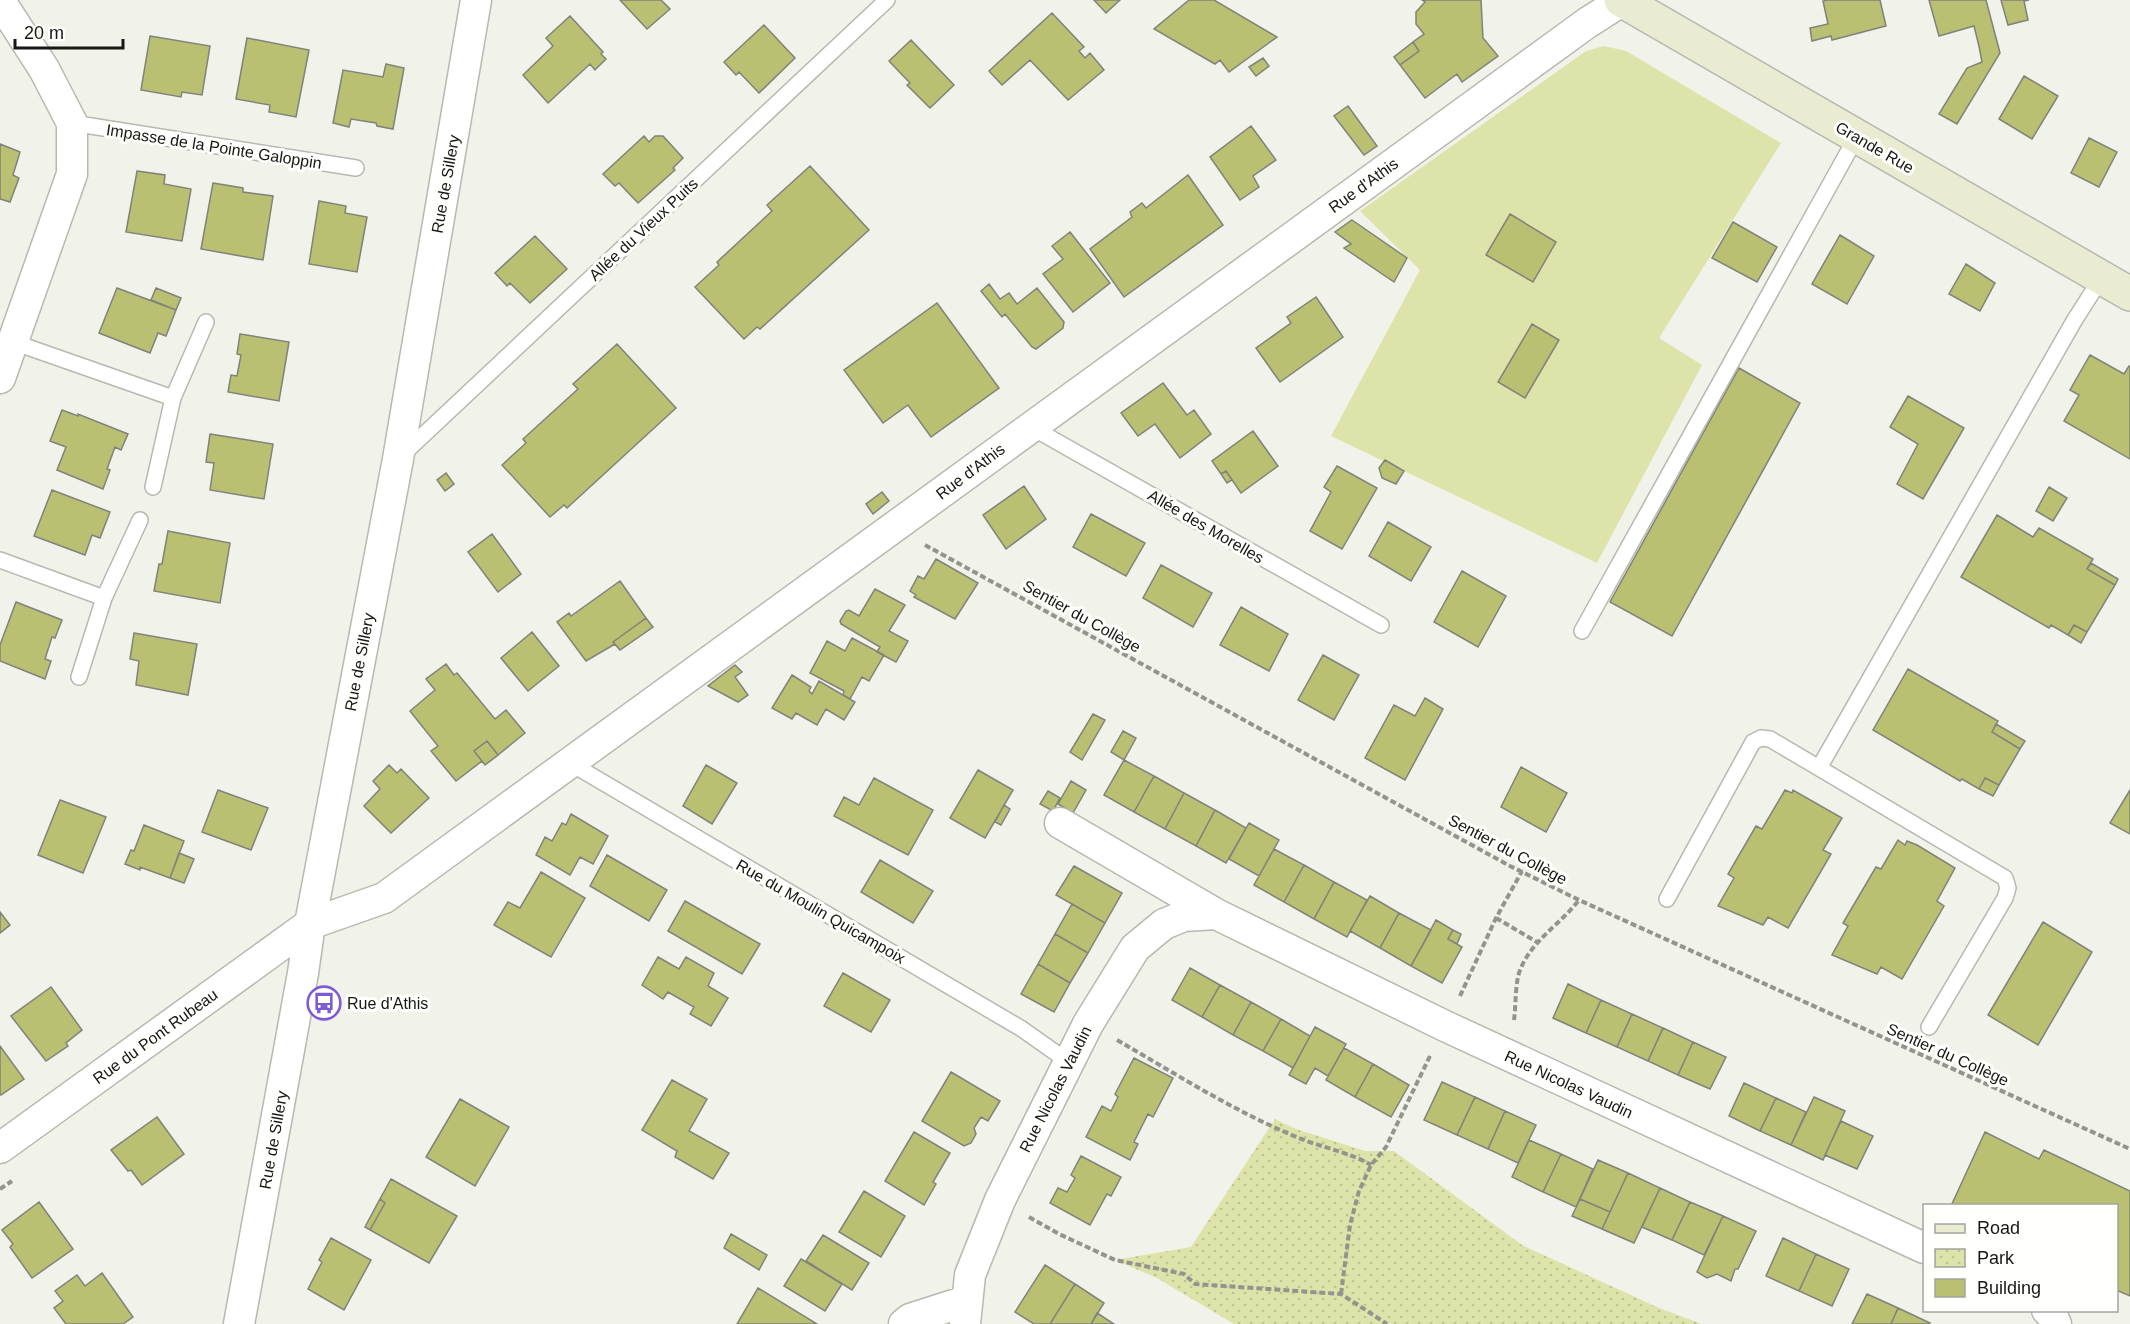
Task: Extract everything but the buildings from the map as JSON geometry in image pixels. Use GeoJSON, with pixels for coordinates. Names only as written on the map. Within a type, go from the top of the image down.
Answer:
{"type":"FeatureCollection","features":[{"type":"Feature","properties":{"kind":"main road","name":"Grande Rue"},"geometry":{"type":"LineString","coordinates":[[1622,0],[2130,294]]}},
{"type":"Feature","properties":{"kind":"street","name":"Rue de Sillery"},"geometry":{"type":"LineString","coordinates":[[239,1324],[310,924],[398,459],[476,0]]}},
{"type":"Feature","properties":{"kind":"street","name":"Rue d'Athis"},"geometry":{"type":"LineString","coordinates":[[310,924],[384,898],[1587,23],[1622,0]]}},
{"type":"Feature","properties":{"kind":"street"},"geometry":{"type":"LineString","coordinates":[[0,1],[44,69],[72,123],[72,174],[0,378]]}},
{"type":"Feature","properties":{"kind":"street","name":"Rue Nicolas Vaudin"},"geometry":{"type":"LineString","coordinates":[[1060,823],[1216,914],[1510,1057],[1923,1248]]}},
{"type":"Feature","properties":{"kind":"street","name":"Rue Nicolas Vaudin"},"geometry":{"type":"LineString","coordinates":[[965,1313],[970,1275],[1000,1200],[1088,1024],[1135,948],[1164,924],[1184,916],[1216,914]]}},
{"type":"Feature","properties":{"kind":"street","name":"Rue du Pont Rubeau"},"geometry":{"type":"LineString","coordinates":[[0,1148],[310,924]]}},
{"type":"Feature","properties":{"kind":"street"},"geometry":{"type":"LineString","coordinates":[[904,1324],[910,1318],[965,1313]]}},
{"type":"Feature","properties":{"kind":"lane","name":"Allée du Vieux Puits"},"geometry":{"type":"LineString","coordinates":[[398,459],[887,0]]}},
{"type":"Feature","properties":{"kind":"lane","name":"Impasse de la Pointe Galoppin"},"geometry":{"type":"LineString","coordinates":[[72,123],[356,168]]}},
{"type":"Feature","properties":{"kind":"lane"},"geometry":{"type":"LineString","coordinates":[[1582,631],[1857,136]]}},
{"type":"Feature","properties":{"kind":"lane"},"geometry":{"type":"LineString","coordinates":[[1819,768],[2074,321],[2102,277]]}},
{"type":"Feature","properties":{"kind":"lane"},"geometry":{"type":"LineString","coordinates":[[153,487],[173,398],[206,322]]}},
{"type":"Feature","properties":{"kind":"lane"},"geometry":{"type":"LineString","coordinates":[[13,342],[173,398]]}},
{"type":"Feature","properties":{"kind":"lane","name":"Allée des Morelles"},"geometry":{"type":"LineString","coordinates":[[1031,427],[1381,625]]}},
{"type":"Feature","properties":{"kind":"lane"},"geometry":{"type":"LineString","coordinates":[[79,677],[104,598],[140,520]]}},
{"type":"Feature","properties":{"kind":"lane"},"geometry":{"type":"LineString","coordinates":[[0,560],[104,598]]}},
{"type":"Feature","properties":{"kind":"lane"},"geometry":{"type":"LineString","coordinates":[[1667,899],[1753,742],[1761,738],[1770,739],[2005,878],[2008,888],[2005,898],[1929,1027]]}},
{"type":"Feature","properties":{"kind":"lane","name":"Rue du Moulin Quicampoix"},"geometry":{"type":"LineString","coordinates":[[570,763],[1022,1029],[1070,1063]]}},
{"type":"Feature","properties":{"kind":"path","name":"Sentier du Collège"},"geometry":{"type":"LineString","coordinates":[[899,525],[911,538],[1579,900],[2130,1149]]}},
{"type":"Feature","properties":{"kind":"path"},"geometry":{"type":"LineString","coordinates":[[1341,1294],[1350,1225],[1359,1191],[1371,1165],[1386,1147],[1496,918],[1522,871]]}},
{"type":"Feature","properties":{"kind":"path"},"geometry":{"type":"LineString","coordinates":[[1510,1057],[1519,973],[1537,942],[1550,928],[1567,916],[1579,900]]}},
{"type":"Feature","properties":{"kind":"path"},"geometry":{"type":"LineString","coordinates":[[1496,918],[1537,942]]}},
{"type":"Feature","properties":{"kind":"path"},"geometry":{"type":"LineString","coordinates":[[1088,1024],[1247,1113],[1299,1138],[1358,1157],[1371,1165]]}},
{"type":"Feature","properties":{"kind":"path"},"geometry":{"type":"LineString","coordinates":[[1000,1200],[1059,1234],[1115,1260],[1184,1274],[1195,1284],[1341,1294],[1387,1324]]}},
{"type":"Feature","properties":{"kind":"green space"},"geometry":{"type":"Polygon","coordinates":[[[1604,46],[1626,51],[1781,143],[1659,338],[1702,365],[1597,563],[1331,436],[1420,270],[1360,211],[1586,51],[1604,46]]]}},
{"type":"Feature","properties":{"kind":"green space"},"geometry":{"type":"Polygon","coordinates":[[[1275,1119],[1296,1129],[1365,1151],[1394,1151],[1522,1245],[1659,1308],[1702,1324],[1234,1324],[1157,1278],[1115,1260],[1191,1247],[1275,1119]]]}},
{"type":"Feature","properties":{"kind":"place","name":"Rue d'Athis"},"geometry":{"type":"Point","coordinates":[324,1003]}}]}
